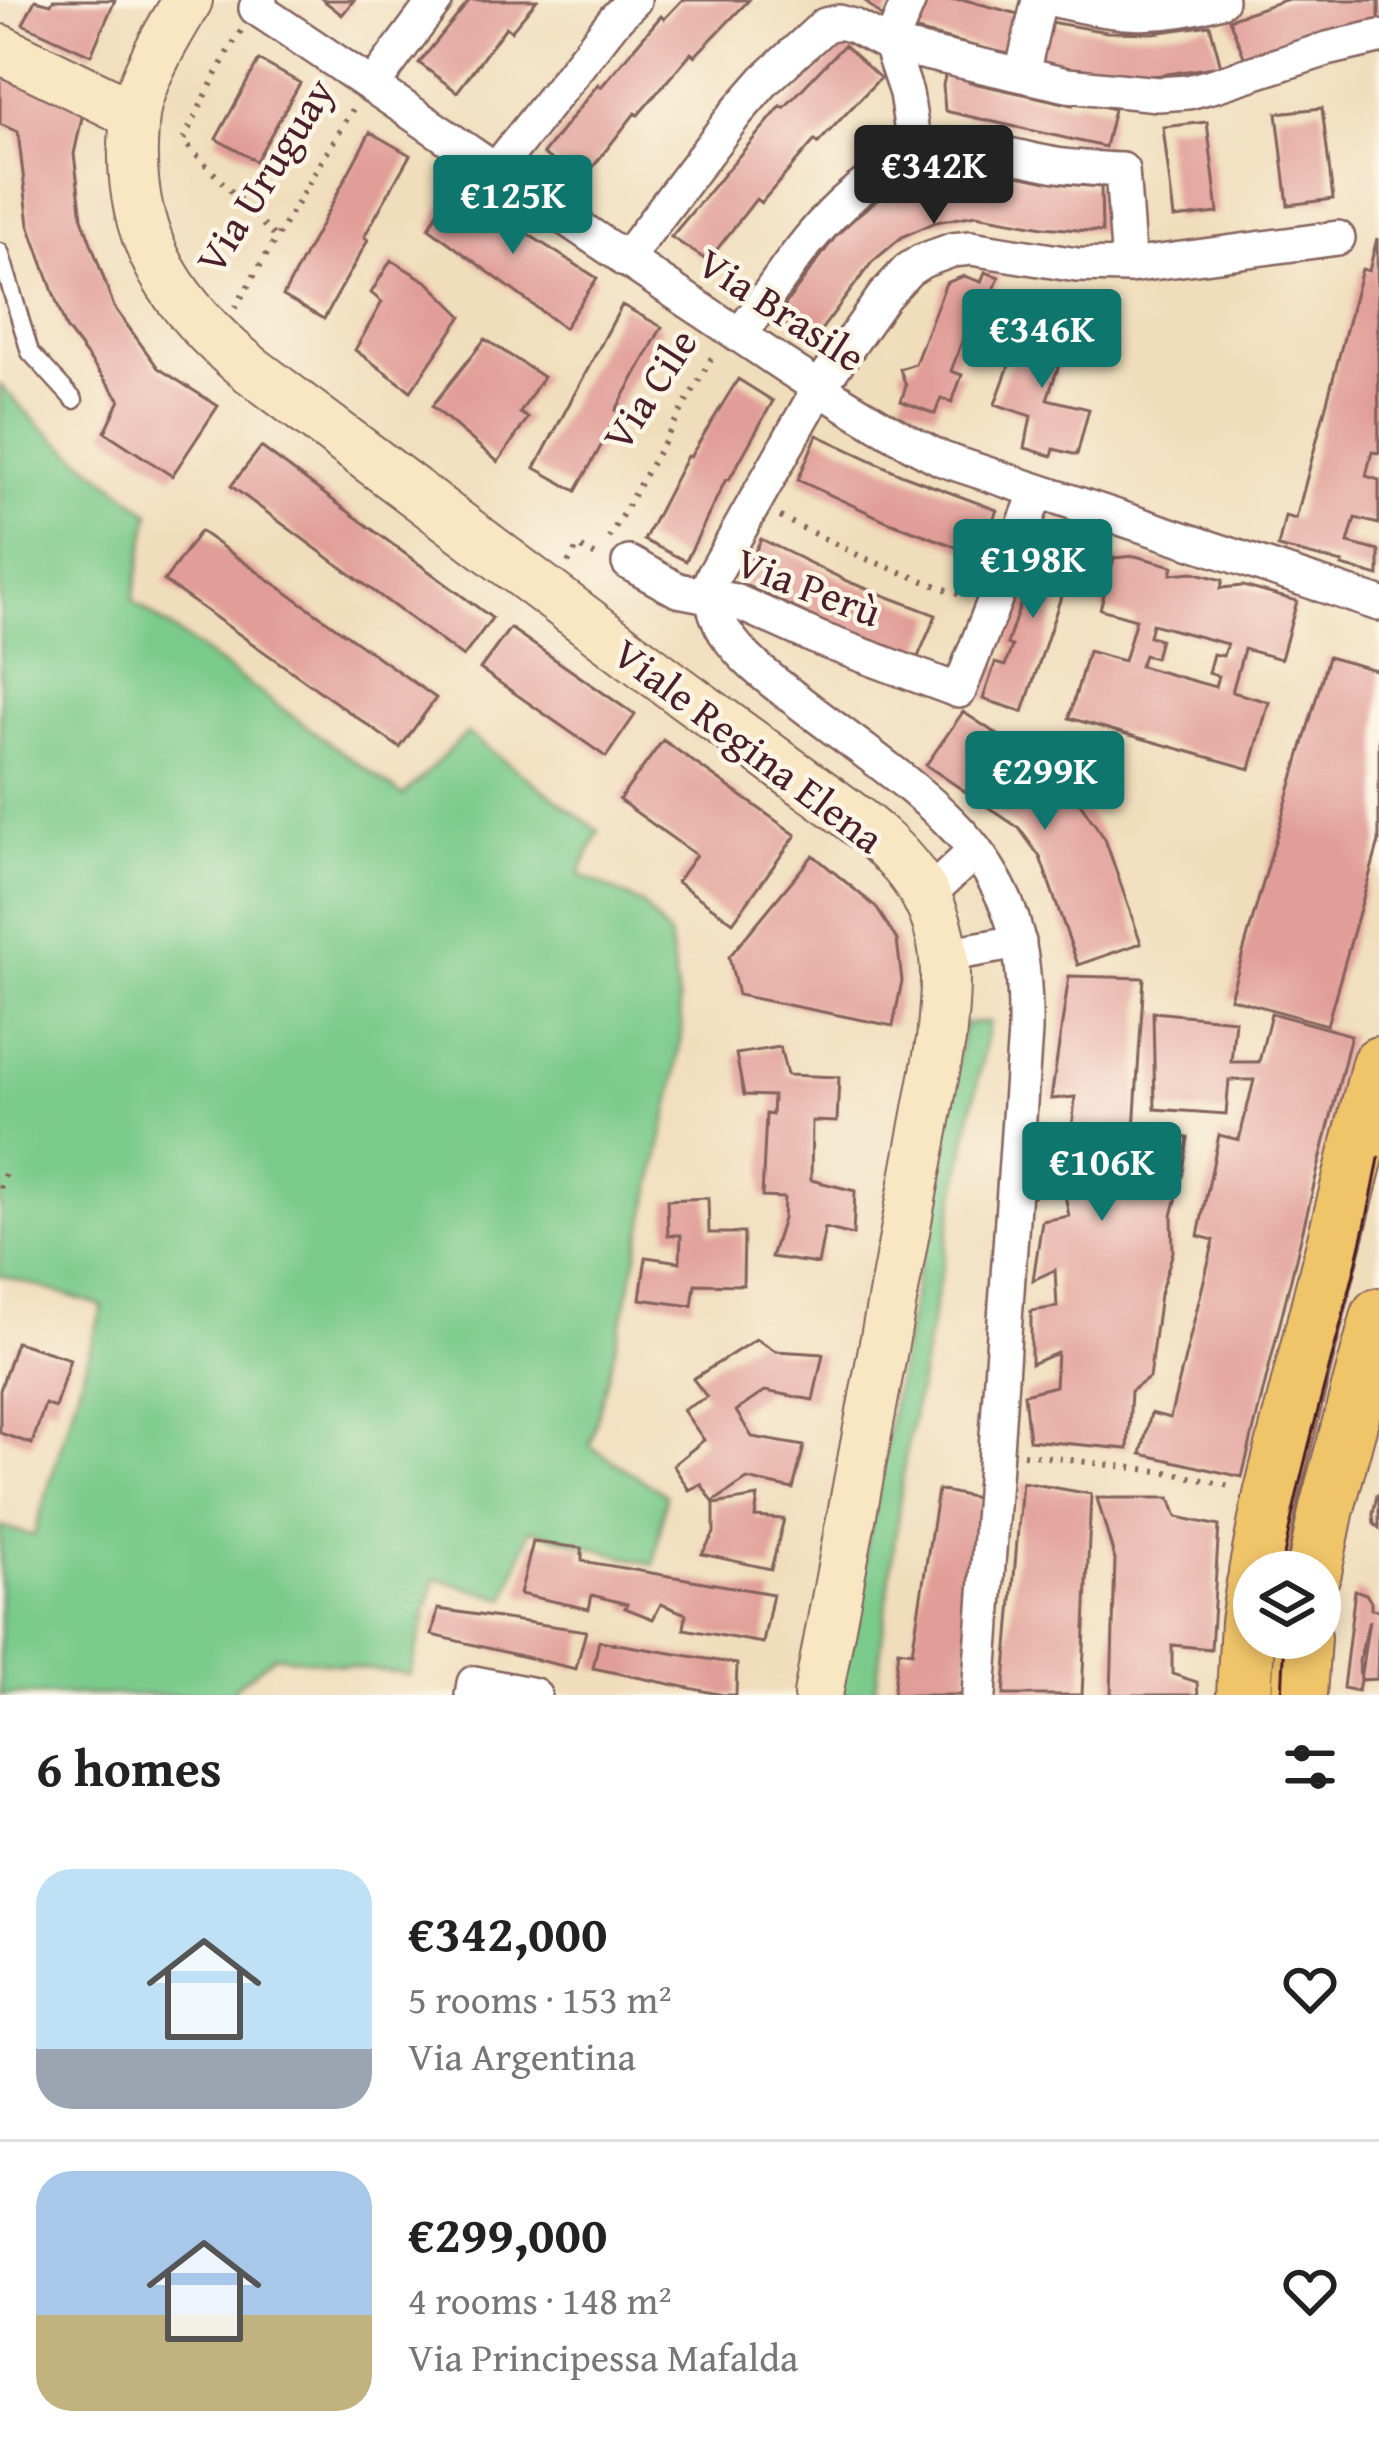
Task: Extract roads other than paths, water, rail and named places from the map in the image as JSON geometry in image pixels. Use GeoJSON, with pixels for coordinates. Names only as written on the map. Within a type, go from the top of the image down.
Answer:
{"type":"FeatureCollection","features":[{"type":"Feature","properties":{"kind":"main road","name":"Viale Regina Elena"},"geometry":{"type":"LineString","coordinates":[[188,0],[154,60],[134,114],[134,177],[140,217],[159,269],[215,341],[845,812],[896,858],[926,898],[945,955],[941,1040],[818,1695]]}},
{"type":"Feature","properties":{"kind":"main road"},"geometry":{"type":"LineString","coordinates":[[0,49],[134,114]]}},
{"type":"Feature","properties":{"kind":"main road"},"geometry":{"type":"LineString","coordinates":[[1260,1551],[1379,1064]]}},
{"type":"Feature","properties":{"kind":"main road"},"geometry":{"type":"LineString","coordinates":[[1318,1551],[1379,1316]]}},
{"type":"Feature","properties":{"kind":"main road"},"geometry":{"type":"LineString","coordinates":[[1244,1695],[1246,1659]]}},
{"type":"Feature","properties":{"kind":"main road"},"geometry":{"type":"LineString","coordinates":[[1299,1695],[1302,1659]]}},
{"type":"Feature","properties":{"kind":"street","name":"Via Uruguay"},"geometry":{"type":"LineString","coordinates":[[372,86],[436,0]]}},
{"type":"Feature","properties":{"kind":"street"},"geometry":{"type":"LineString","coordinates":[[495,171],[634,0]]}},
{"type":"Feature","properties":{"kind":"street"},"geometry":{"type":"LineString","coordinates":[[909,0],[890,45],[906,93],[916,159]]}},
{"type":"Feature","properties":{"kind":"street"},"geometry":{"type":"LineString","coordinates":[[1022,74],[1039,0]]}},
{"type":"Feature","properties":{"kind":"street"},"geometry":{"type":"LineString","coordinates":[[1056,0],[1137,14],[1179,11],[1221,0]]}},
{"type":"Feature","properties":{"kind":"street","name":"Via Brasile"},"geometry":{"type":"LineString","coordinates":[[258,4],[625,260],[897,436],[942,459],[1379,604]]}},
{"type":"Feature","properties":{"kind":"street"},"geometry":{"type":"LineString","coordinates":[[625,260],[712,142],[765,80],[840,11],[854,26],[890,45],[1067,85],[1128,93],[1188,92],[1379,37]]}},
{"type":"Feature","properties":{"kind":"street","name":"Via Cile"},"geometry":{"type":"LineString","coordinates":[[740,336],[832,212],[893,167],[964,150],[1122,170],[1129,266]]}},
{"type":"Feature","properties":{"kind":"street"},"geometry":{"type":"LineString","coordinates":[[979,1695],[1025,1031],[1026,985],[1019,942],[1003,896],[975,851],[933,807],[746,656],[717,616],[711,588],[819,388],[908,270],[937,255],[971,248],[1077,266],[1129,266],[1337,238]]}},
{"type":"Feature","properties":{"kind":"street","name":"Via Perù"},"geometry":{"type":"LineString","coordinates":[[629,562],[678,590],[711,588],[822,640],[959,691],[1037,492]]}},
{"type":"Feature","properties":{"kind":"street"},"geometry":{"type":"LineString","coordinates":[[926,898],[975,851]]}},
{"type":"Feature","properties":{"kind":"street"},"geometry":{"type":"LineString","coordinates":[[945,955],[1019,942]]}},
{"type":"Feature","properties":{"kind":"street"},"geometry":{"type":"LineString","coordinates":[[472,1695],[474,1683],[534,1695]]}},
{"type":"Feature","properties":{"kind":"lane"},"geometry":{"type":"LineString","coordinates":[[0,252],[30,352],[74,400]]}},
{"type":"Feature","properties":{"kind":"tram line"},"geometry":{"type":"LineString","coordinates":[[1285,1551],[1379,1158]]}},
{"type":"Feature","properties":{"kind":"tram line"},"geometry":{"type":"LineString","coordinates":[[1282,1695],[1284,1659]]}}]}
